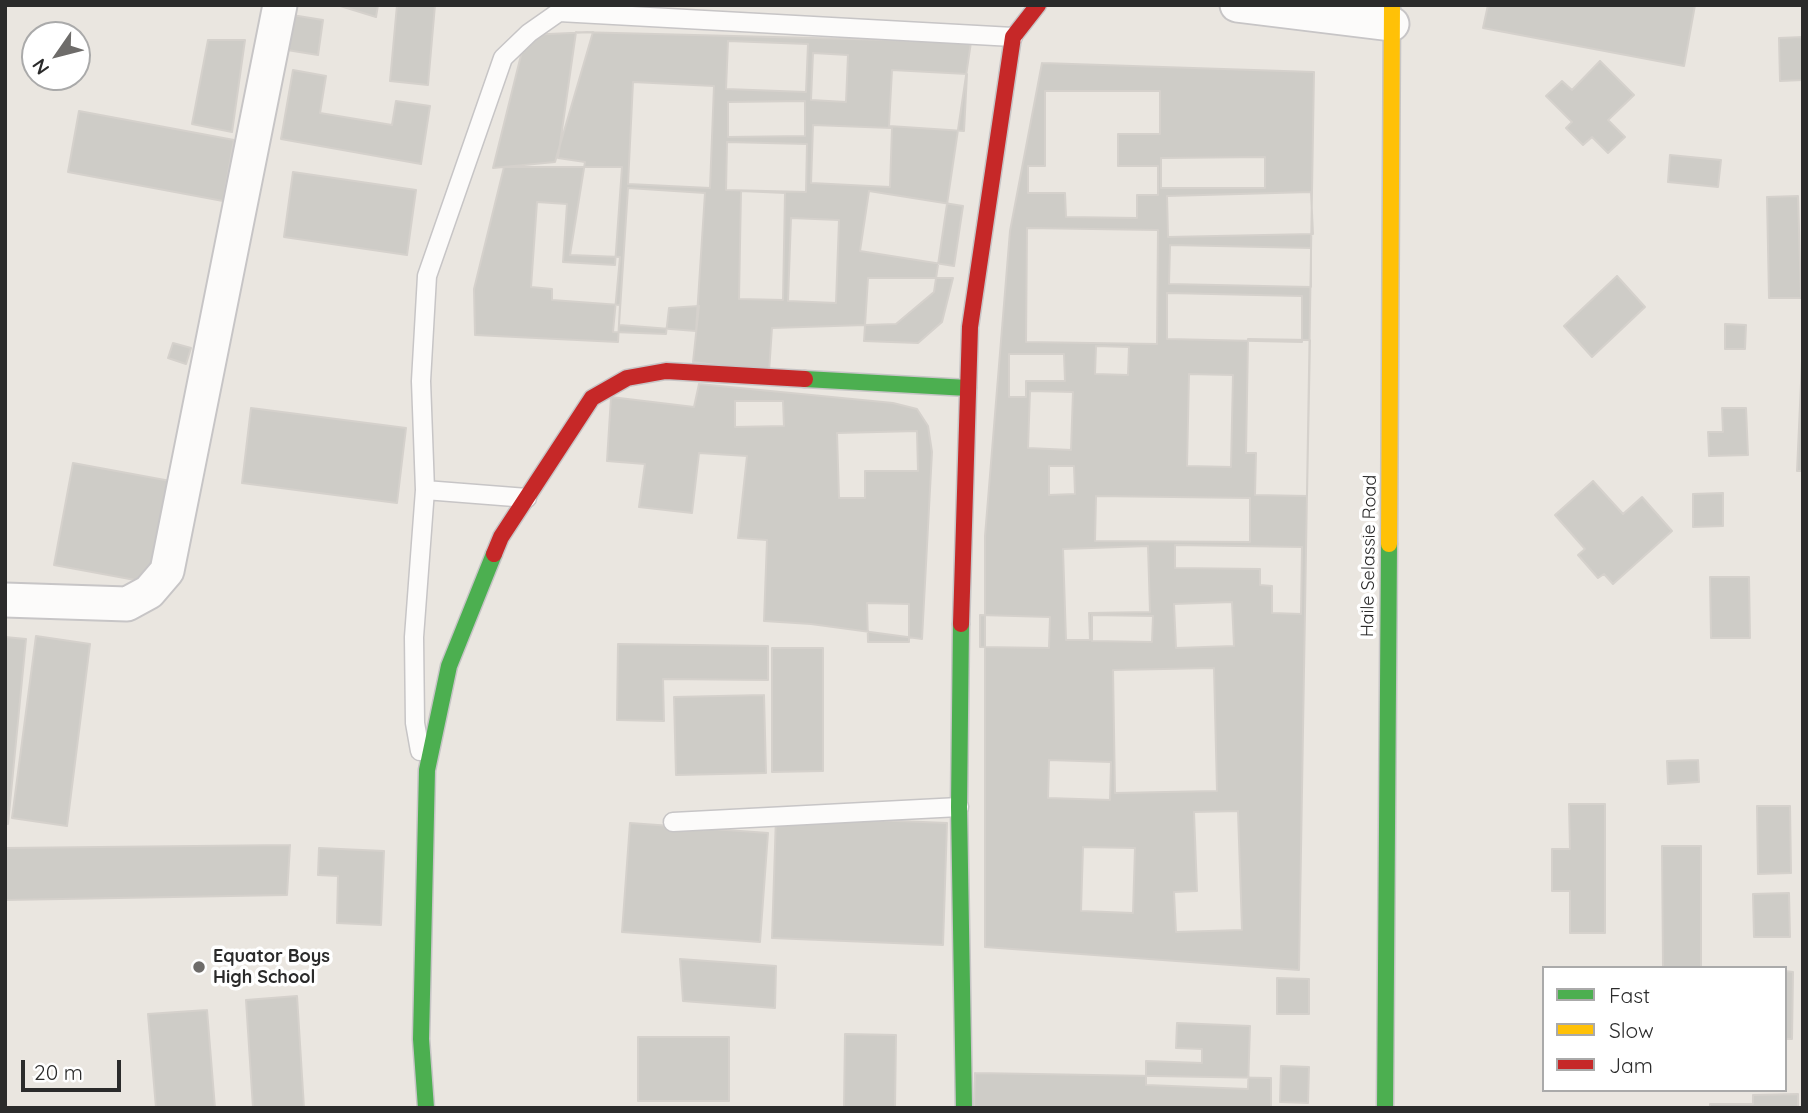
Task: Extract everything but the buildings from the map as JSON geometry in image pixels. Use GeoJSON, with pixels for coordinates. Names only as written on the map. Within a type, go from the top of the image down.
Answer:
{"type":"FeatureCollection","features":[{"type":"Feature","properties":{"kind":"street"},"geometry":{"type":"LineString","coordinates":[[5,600],[127,604],[149,592],[167,571],[280,5]]}},
{"type":"Feature","properties":{"kind":"street"},"geometry":{"type":"LineString","coordinates":[[964,1108],[958,807],[962,547],[971,327],[1013,37],[1038,5]]}},
{"type":"Feature","properties":{"kind":"street"},"geometry":{"type":"LineString","coordinates":[[1237,5],[1392,15]]}},
{"type":"Feature","properties":{"kind":"street","name":"Haile Selassie Road"},"geometry":{"type":"LineString","coordinates":[[1385,1108],[1392,15]]}},
{"type":"Feature","properties":{"kind":"street"},"geometry":{"type":"LineString","coordinates":[[426,1108],[421,1039],[426,786],[449,666],[501,537],[592,398],[627,378],[666,371],[968,388]]}},
{"type":"Feature","properties":{"kind":"lane"},"geometry":{"type":"LineString","coordinates":[[426,786],[415,723],[414,637],[425,490],[421,381],[427,276],[503,58],[558,9],[615,10],[1013,37]]}},
{"type":"Feature","properties":{"kind":"lane"},"geometry":{"type":"LineString","coordinates":[[425,490],[527,498]]}},
{"type":"Feature","properties":{"kind":"lane"},"geometry":{"type":"LineString","coordinates":[[673,822],[958,807]]}},
{"type":"Feature","properties":{"kind":"traffic: fast"},"geometry":{"type":"LineString","coordinates":[[805,379],[968,388]]}},
{"type":"Feature","properties":{"kind":"traffic: fast"},"geometry":{"type":"LineString","coordinates":[[1385,1108],[1389,544]]}},
{"type":"Feature","properties":{"kind":"traffic: fast"},"geometry":{"type":"LineString","coordinates":[[426,1108],[421,1039],[427,770],[449,666],[494,554]]}},
{"type":"Feature","properties":{"kind":"traffic: fast"},"geometry":{"type":"LineString","coordinates":[[961,624],[959,807],[964,1108]]}},
{"type":"Feature","properties":{"kind":"traffic: slow"},"geometry":{"type":"LineString","coordinates":[[1389,544],[1392,5]]}},
{"type":"Feature","properties":{"kind":"traffic: jam"},"geometry":{"type":"LineString","coordinates":[[961,624],[970,327],[1013,37],[1038,5]]}},
{"type":"Feature","properties":{"kind":"traffic: jam"},"geometry":{"type":"LineString","coordinates":[[494,554],[501,537],[592,398],[627,378],[666,371],[805,379]]}},
{"type":"Feature","properties":{"kind":"place","name":"Equator Boys High School"},"geometry":{"type":"Point","coordinates":[199,967]}}]}
